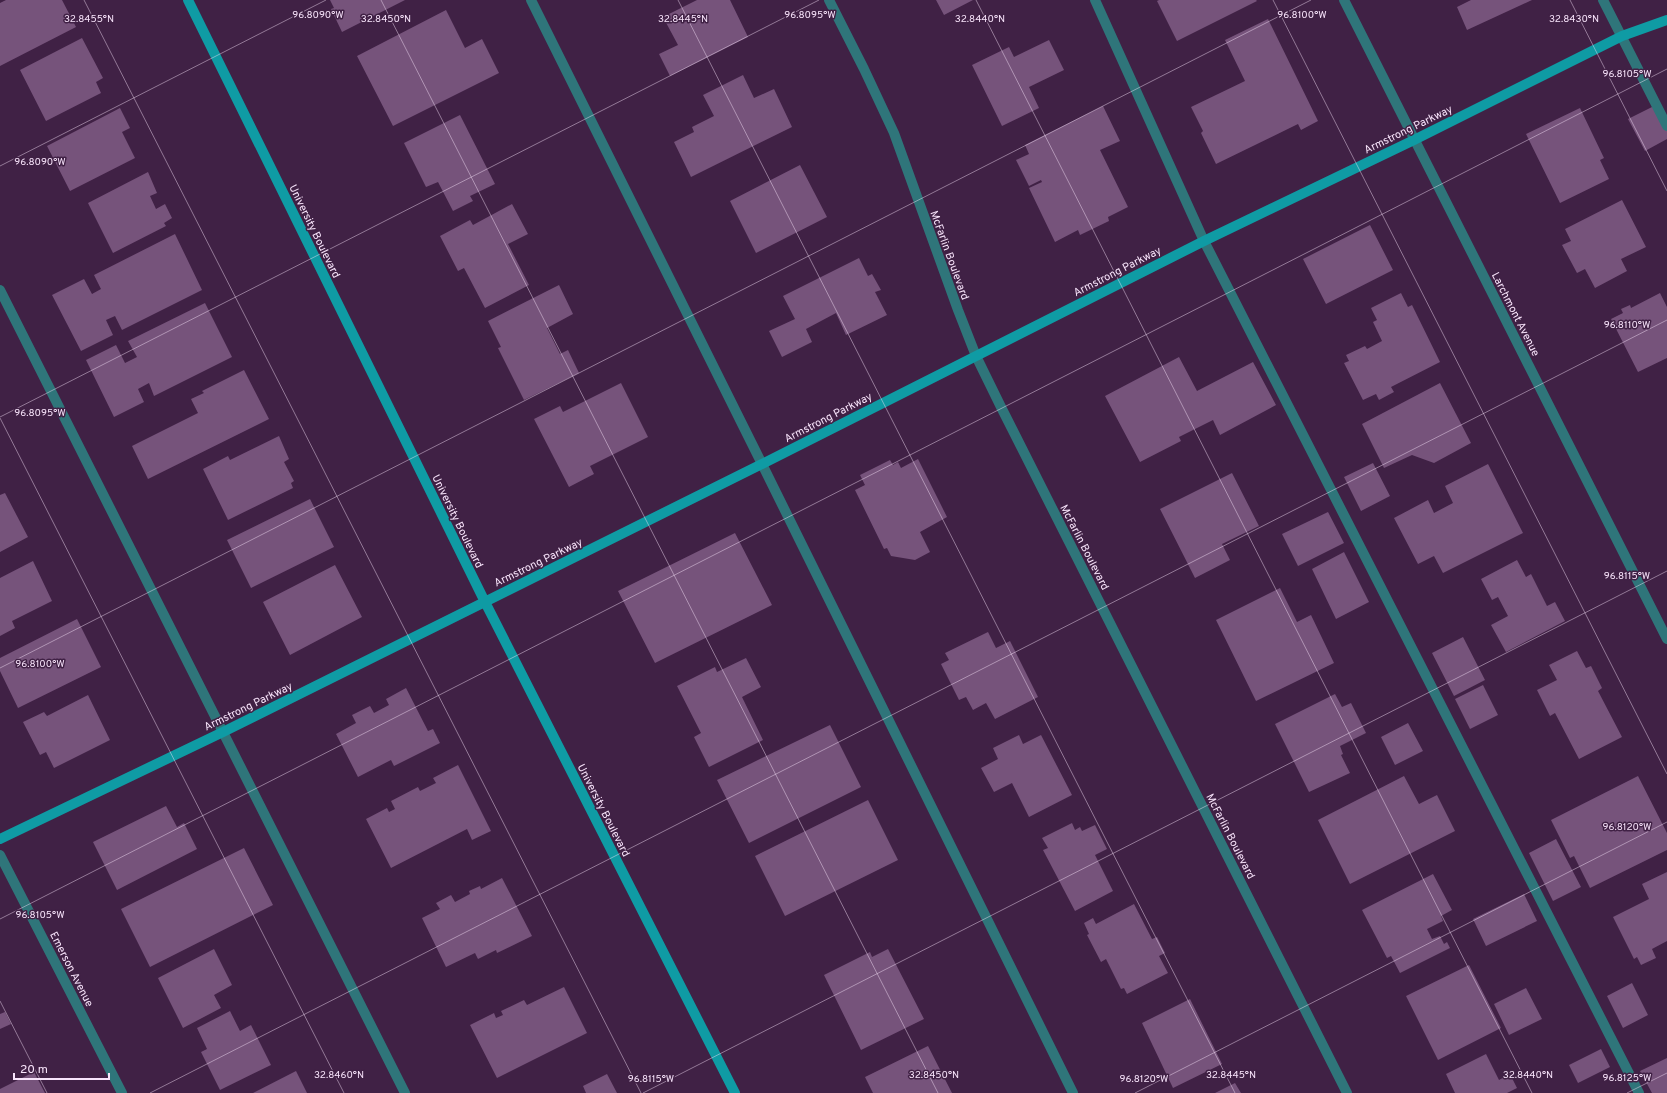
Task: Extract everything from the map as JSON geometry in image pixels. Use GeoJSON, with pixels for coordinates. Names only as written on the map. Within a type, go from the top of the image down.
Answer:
{"type":"FeatureCollection","features":[{"type":"Feature","properties":{"kind":"street","name":"University Boulevard"},"geometry":{"type":"LineString","coordinates":[[188,0],[485,602],[735,1093]]}},
{"type":"Feature","properties":{"kind":"street"},"geometry":{"type":"LineString","coordinates":[[531,0],[1072,1093]]}},
{"type":"Feature","properties":{"kind":"street","name":"McFarlin Boulevard"},"geometry":{"type":"LineString","coordinates":[[829,0],[894,133],[976,356],[1347,1093]]}},
{"type":"Feature","properties":{"kind":"street"},"geometry":{"type":"LineString","coordinates":[[1095,0],[1204,241],[1639,1093]]}},
{"type":"Feature","properties":{"kind":"street","name":"Larchmont Avenue"},"geometry":{"type":"LineString","coordinates":[[1344,0],[1667,639]]}},
{"type":"Feature","properties":{"kind":"street"},"geometry":{"type":"LineString","coordinates":[[1603,0],[1667,126]]}},
{"type":"Feature","properties":{"kind":"street","name":"Armstrong Parkway"},"geometry":{"type":"LineString","coordinates":[[0,839],[222,732],[485,602],[1204,241],[1414,140],[1622,36],[1667,20]]}},
{"type":"Feature","properties":{"kind":"street"},"geometry":{"type":"LineString","coordinates":[[0,290],[405,1093]]}},
{"type":"Feature","properties":{"kind":"street","name":"Emerson Avenue"},"geometry":{"type":"LineString","coordinates":[[0,855],[122,1093]]}},
{"type":"Feature","properties":{"kind":"building"},"geometry":{"type":"Polygon","coordinates":[[[6,0],[62,0],[76,27],[0,66],[0,3],[6,0]]]}},
{"type":"Feature","properties":{"kind":"building"},"geometry":{"type":"Polygon","coordinates":[[[330,0],[405,0],[342,32],[331,9],[334,8],[330,0]]]}},
{"type":"Feature","properties":{"kind":"building"},"geometry":{"type":"Polygon","coordinates":[[[697,0],[730,0],[748,37],[670,76],[659,54],[678,45],[663,17],[697,0]]]}},
{"type":"Feature","properties":{"kind":"building"},"geometry":{"type":"Polygon","coordinates":[[[936,0],[973,0],[944,15],[936,0]]]}},
{"type":"Feature","properties":{"kind":"building"},"geometry":{"type":"Polygon","coordinates":[[[1471,0],[1532,0],[1467,30],[1457,7],[1471,0]]]}},
{"type":"Feature","properties":{"kind":"building"},"geometry":{"type":"Polygon","coordinates":[[[1157,1],[1257,1],[1177,41],[1157,1]]]}},
{"type":"Feature","properties":{"kind":"building"},"geometry":{"type":"Polygon","coordinates":[[[446,10],[465,48],[482,39],[499,73],[393,126],[357,56],[446,10]]]}},
{"type":"Feature","properties":{"kind":"building"},"geometry":{"type":"Polygon","coordinates":[[[1268,19],[1318,121],[1301,130],[1298,124],[1216,164],[1201,133],[1203,131],[1191,107],[1245,81],[1225,40],[1268,19]]]}},
{"type":"Feature","properties":{"kind":"building"},"geometry":{"type":"Polygon","coordinates":[[[82,38],[103,78],[96,82],[101,93],[46,121],[20,70],[82,38]]]}},
{"type":"Feature","properties":{"kind":"building"},"geometry":{"type":"Polygon","coordinates":[[[1049,40],[1064,70],[1029,87],[1039,108],[1002,126],[972,65],[1009,47],[1014,57],[1049,40]]]}},
{"type":"Feature","properties":{"kind":"building"},"geometry":{"type":"Polygon","coordinates":[[[743,75],[754,98],[774,89],[792,127],[691,177],[674,142],[694,132],[692,127],[714,116],[703,95],[743,75]]]}},
{"type":"Feature","properties":{"kind":"building"},"geometry":{"type":"Polygon","coordinates":[[[1656,105],[1667,127],[1667,139],[1645,151],[1628,119],[1656,105]]]}},
{"type":"Feature","properties":{"kind":"building"},"geometry":{"type":"Polygon","coordinates":[[[1103,106],[1120,141],[1100,150],[1128,207],[1108,217],[1109,221],[1080,235],[1078,230],[1055,242],[1029,188],[1042,182],[1041,180],[1029,186],[1016,160],[1029,154],[1025,145],[1103,106]]]}},
{"type":"Feature","properties":{"kind":"building"},"geometry":{"type":"Polygon","coordinates":[[[120,108],[130,128],[122,132],[135,158],[70,191],[47,146],[120,108]]]}},
{"type":"Feature","properties":{"kind":"building"},"geometry":{"type":"Polygon","coordinates":[[[1580,108],[1604,158],[1600,160],[1609,179],[1560,203],[1526,134],[1580,108]]]}},
{"type":"Feature","properties":{"kind":"building"},"geometry":{"type":"Polygon","coordinates":[[[460,115],[495,184],[470,196],[473,201],[453,211],[438,182],[426,187],[404,143],[460,115]]]}},
{"type":"Feature","properties":{"kind":"building"},"geometry":{"type":"Polygon","coordinates":[[[800,165],[827,217],[756,253],[730,201],[800,165]]]}},
{"type":"Feature","properties":{"kind":"building"},"geometry":{"type":"Polygon","coordinates":[[[148,172],[157,193],[150,196],[156,209],[165,204],[172,218],[164,223],[166,226],[113,253],[88,203],[148,172]]]}},
{"type":"Feature","properties":{"kind":"building"},"geometry":{"type":"Polygon","coordinates":[[[1622,200],[1646,247],[1621,259],[1627,271],[1595,288],[1585,269],[1577,273],[1562,245],[1571,241],[1565,229],[1622,200]]]}},
{"type":"Feature","properties":{"kind":"building"},"geometry":{"type":"Polygon","coordinates":[[[512,204],[528,234],[508,244],[529,285],[485,308],[464,268],[458,271],[440,236],[470,220],[473,225],[512,204]]]}},
{"type":"Feature","properties":{"kind":"building"},"geometry":{"type":"Polygon","coordinates":[[[1370,225],[1393,270],[1326,304],[1303,259],[1370,225]]]}},
{"type":"Feature","properties":{"kind":"building"},"geometry":{"type":"Polygon","coordinates":[[[175,234],[202,290],[122,330],[115,316],[106,320],[113,335],[81,351],[52,295],[84,279],[92,294],[101,289],[94,275],[175,234]]]}},
{"type":"Feature","properties":{"kind":"building"},"geometry":{"type":"Polygon","coordinates":[[[859,258],[868,276],[872,274],[881,290],[875,292],[887,315],[846,335],[836,313],[806,329],[812,342],[782,357],[769,331],[795,319],[783,296],[859,258]]]}},
{"type":"Feature","properties":{"kind":"building"},"geometry":{"type":"Polygon","coordinates":[[[559,285],[573,314],[547,328],[560,354],[568,350],[579,373],[524,400],[498,348],[501,347],[488,321],[559,285]]]}},
{"type":"Feature","properties":{"kind":"building"},"geometry":{"type":"Polygon","coordinates":[[[1401,293],[1408,307],[1412,305],[1440,362],[1391,387],[1394,392],[1379,400],[1376,394],[1363,400],[1344,363],[1349,361],[1346,355],[1365,346],[1367,349],[1382,341],[1373,322],[1377,320],[1371,308],[1401,293]]]}},
{"type":"Feature","properties":{"kind":"building"},"geometry":{"type":"Polygon","coordinates":[[[1660,293],[1667,307],[1667,358],[1638,372],[1611,319],[1623,313],[1621,309],[1630,305],[1631,308],[1660,293]]]}},
{"type":"Feature","properties":{"kind":"building"},"geometry":{"type":"Polygon","coordinates":[[[205,303],[232,357],[154,396],[149,383],[138,389],[144,402],[114,417],[86,360],[116,345],[125,363],[137,357],[128,341],[205,303]]]}},
{"type":"Feature","properties":{"kind":"building"},"geometry":{"type":"Polygon","coordinates":[[[1179,357],[1197,391],[1253,362],[1276,405],[1220,435],[1213,420],[1179,437],[1181,441],[1140,462],[1105,396],[1179,357]]]}},
{"type":"Feature","properties":{"kind":"building"},"geometry":{"type":"Polygon","coordinates":[[[244,370],[269,419],[148,479],[132,446],[198,413],[191,399],[204,393],[202,391],[244,370]]]}},
{"type":"Feature","properties":{"kind":"building"},"geometry":{"type":"Polygon","coordinates":[[[621,383],[648,437],[590,466],[594,474],[569,487],[534,419],[560,406],[563,412],[621,383]]]}},
{"type":"Feature","properties":{"kind":"building"},"geometry":{"type":"Polygon","coordinates":[[[1440,383],[1471,443],[1434,463],[1412,455],[1384,468],[1362,424],[1440,383]]]}},
{"type":"Feature","properties":{"kind":"building"},"geometry":{"type":"Polygon","coordinates":[[[279,436],[289,459],[284,462],[294,481],[291,483],[293,488],[228,520],[203,469],[228,456],[230,460],[279,436]]]}},
{"type":"Feature","properties":{"kind":"building"},"geometry":{"type":"Polygon","coordinates":[[[918,459],[947,517],[920,532],[930,552],[915,560],[891,556],[887,548],[884,549],[855,490],[865,485],[860,475],[890,460],[893,465],[898,462],[901,468],[918,459]]]}},
{"type":"Feature","properties":{"kind":"building"},"geometry":{"type":"Polygon","coordinates":[[[1373,463],[1390,496],[1361,511],[1344,477],[1373,463]]]}},
{"type":"Feature","properties":{"kind":"building"},"geometry":{"type":"Polygon","coordinates":[[[1488,464],[1523,533],[1443,573],[1434,556],[1418,564],[1394,518],[1428,500],[1434,513],[1453,503],[1445,486],[1488,464]]]}},
{"type":"Feature","properties":{"kind":"building"},"geometry":{"type":"Polygon","coordinates":[[[1232,473],[1259,526],[1222,544],[1230,560],[1195,578],[1160,509],[1232,473]]]}},
{"type":"Feature","properties":{"kind":"building"},"geometry":{"type":"Polygon","coordinates":[[[5,493],[28,537],[0,552],[0,495],[5,493]]]}},
{"type":"Feature","properties":{"kind":"building"},"geometry":{"type":"Polygon","coordinates":[[[310,499],[334,547],[251,588],[227,540],[310,499]]]}},
{"type":"Feature","properties":{"kind":"building"},"geometry":{"type":"Polygon","coordinates":[[[1328,512],[1344,543],[1298,566],[1282,534],[1328,512]]]}},
{"type":"Feature","properties":{"kind":"building"},"geometry":{"type":"Polygon","coordinates":[[[735,533],[772,605],[655,663],[618,591],[735,533]]]}},
{"type":"Feature","properties":{"kind":"building"},"geometry":{"type":"Polygon","coordinates":[[[1344,552],[1369,602],[1336,619],[1312,569],[1344,552]]]}},
{"type":"Feature","properties":{"kind":"building"},"geometry":{"type":"Polygon","coordinates":[[[1517,560],[1526,577],[1531,574],[1547,606],[1555,602],[1565,621],[1506,652],[1491,625],[1508,616],[1498,597],[1492,600],[1481,579],[1517,560]]]}},
{"type":"Feature","properties":{"kind":"building"},"geometry":{"type":"Polygon","coordinates":[[[33,561],[52,601],[12,621],[15,628],[0,636],[0,578],[33,561]]]}},
{"type":"Feature","properties":{"kind":"building"},"geometry":{"type":"Polygon","coordinates":[[[335,565],[362,617],[290,655],[263,602],[335,565]]]}},
{"type":"Feature","properties":{"kind":"building"},"geometry":{"type":"Polygon","coordinates":[[[1280,588],[1297,622],[1311,615],[1334,663],[1256,701],[1216,620],[1280,588]]]}},
{"type":"Feature","properties":{"kind":"building"},"geometry":{"type":"Polygon","coordinates":[[[77,619],[101,667],[18,708],[0,671],[0,658],[77,619]]]}},
{"type":"Feature","properties":{"kind":"building"},"geometry":{"type":"Polygon","coordinates":[[[988,632],[996,648],[1010,641],[1038,697],[995,719],[986,703],[973,710],[966,697],[959,700],[941,664],[949,660],[945,653],[988,632]]]}},
{"type":"Feature","properties":{"kind":"building"},"geometry":{"type":"Polygon","coordinates":[[[1463,637],[1485,680],[1454,696],[1432,653],[1463,637]]]}},
{"type":"Feature","properties":{"kind":"building"},"geometry":{"type":"Polygon","coordinates":[[[1577,651],[1586,668],[1591,666],[1602,688],[1598,691],[1622,737],[1579,759],[1555,713],[1550,716],[1537,690],[1557,680],[1549,665],[1577,651]]]}},
{"type":"Feature","properties":{"kind":"building"},"geometry":{"type":"Polygon","coordinates":[[[746,658],[761,687],[742,697],[763,740],[709,767],[694,737],[701,733],[677,686],[715,667],[717,672],[746,658]]]}},
{"type":"Feature","properties":{"kind":"building"},"geometry":{"type":"Polygon","coordinates":[[[1483,685],[1498,715],[1470,729],[1455,699],[1483,685]]]}},
{"type":"Feature","properties":{"kind":"building"},"geometry":{"type":"Polygon","coordinates":[[[406,688],[428,731],[433,729],[440,743],[394,766],[391,760],[358,777],[336,734],[356,723],[352,715],[370,706],[374,713],[389,705],[386,699],[406,688]]]}},
{"type":"Feature","properties":{"kind":"building"},"geometry":{"type":"Polygon","coordinates":[[[1335,694],[1342,707],[1351,703],[1366,733],[1340,746],[1343,754],[1341,755],[1350,773],[1309,792],[1275,724],[1335,694]]]}},
{"type":"Feature","properties":{"kind":"building"},"geometry":{"type":"Polygon","coordinates":[[[88,695],[110,740],[54,768],[46,752],[40,755],[23,722],[44,712],[47,716],[88,695]]]}},
{"type":"Feature","properties":{"kind":"building"},"geometry":{"type":"Polygon","coordinates":[[[1408,723],[1423,751],[1395,765],[1381,737],[1408,723]]]}},
{"type":"Feature","properties":{"kind":"building"},"geometry":{"type":"Polygon","coordinates":[[[830,725],[861,787],[749,843],[717,780],[830,725]]]}},
{"type":"Feature","properties":{"kind":"building"},"geometry":{"type":"Polygon","coordinates":[[[1019,735],[1023,744],[1041,735],[1072,795],[1029,817],[1012,783],[994,792],[981,768],[998,759],[993,748],[1019,735]]]}},
{"type":"Feature","properties":{"kind":"building"},"geometry":{"type":"Polygon","coordinates":[[[458,765],[491,831],[472,840],[467,829],[391,868],[366,819],[387,808],[389,812],[395,809],[391,801],[418,787],[420,791],[436,783],[433,778],[458,765]]]}},
{"type":"Feature","properties":{"kind":"building"},"geometry":{"type":"Polygon","coordinates":[[[1404,776],[1419,804],[1437,795],[1455,831],[1350,884],[1318,820],[1404,776]]]}},
{"type":"Feature","properties":{"kind":"building"},"geometry":{"type":"Polygon","coordinates":[[[1638,776],[1667,833],[1667,850],[1590,888],[1574,856],[1570,858],[1551,820],[1638,776]]]}},
{"type":"Feature","properties":{"kind":"building"},"geometry":{"type":"Polygon","coordinates":[[[868,800],[898,860],[785,916],[755,856],[868,800]]]}},
{"type":"Feature","properties":{"kind":"building"},"geometry":{"type":"Polygon","coordinates":[[[166,806],[177,827],[184,823],[197,849],[117,890],[93,842],[166,806]]]}},
{"type":"Feature","properties":{"kind":"building"},"geometry":{"type":"Polygon","coordinates":[[[1072,823],[1075,830],[1080,827],[1082,831],[1095,825],[1107,849],[1095,855],[1113,891],[1075,911],[1043,850],[1048,848],[1042,838],[1072,823]]]}},
{"type":"Feature","properties":{"kind":"building"},"geometry":{"type":"Polygon","coordinates":[[[1556,839],[1581,887],[1553,901],[1529,853],[1556,839]]]}},
{"type":"Feature","properties":{"kind":"building"},"geometry":{"type":"Polygon","coordinates":[[[244,848],[273,905],[150,967],[121,909],[244,848]]]}},
{"type":"Feature","properties":{"kind":"building"},"geometry":{"type":"Polygon","coordinates":[[[1667,872],[1667,941],[1652,949],[1656,958],[1641,965],[1637,957],[1634,959],[1613,917],[1649,899],[1642,884],[1667,872]]]}},
{"type":"Feature","properties":{"kind":"building"},"geometry":{"type":"Polygon","coordinates":[[[1433,874],[1452,910],[1441,916],[1443,921],[1427,929],[1432,939],[1440,936],[1444,944],[1447,942],[1450,948],[1400,973],[1391,956],[1387,958],[1362,910],[1433,874]]]}},
{"type":"Feature","properties":{"kind":"building"},"geometry":{"type":"Polygon","coordinates":[[[502,878],[532,936],[497,953],[496,950],[478,959],[475,953],[446,967],[422,918],[440,909],[436,903],[451,895],[455,902],[470,894],[469,891],[480,886],[481,889],[502,878]]]}},
{"type":"Feature","properties":{"kind":"building"},"geometry":{"type":"Polygon","coordinates":[[[1524,894],[1537,921],[1486,946],[1473,919],[1524,894]]]}},
{"type":"Feature","properties":{"kind":"building"},"geometry":{"type":"Polygon","coordinates":[[[1134,904],[1152,939],[1157,937],[1165,953],[1159,956],[1168,973],[1127,994],[1124,988],[1121,989],[1106,959],[1101,962],[1087,935],[1089,934],[1084,923],[1093,918],[1096,924],[1134,904]]]}},
{"type":"Feature","properties":{"kind":"building"},"geometry":{"type":"Polygon","coordinates":[[[214,949],[232,985],[214,995],[221,1008],[183,1028],[158,978],[214,949]]]}},
{"type":"Feature","properties":{"kind":"building"},"geometry":{"type":"Polygon","coordinates":[[[888,949],[924,1019],[861,1050],[824,975],[870,952],[872,957],[888,949]]]}},
{"type":"Feature","properties":{"kind":"building"},"geometry":{"type":"Polygon","coordinates":[[[1469,965],[1501,1028],[1438,1060],[1406,996],[1469,965]]]}},
{"type":"Feature","properties":{"kind":"building"},"geometry":{"type":"Polygon","coordinates":[[[1632,983],[1648,1015],[1623,1028],[1607,996],[1632,983]]]}},
{"type":"Feature","properties":{"kind":"building"},"geometry":{"type":"Polygon","coordinates":[[[564,987],[587,1033],[497,1078],[470,1025],[494,1013],[496,1018],[503,1015],[501,1011],[524,1000],[527,1005],[564,987]]]}},
{"type":"Feature","properties":{"kind":"building"},"geometry":{"type":"Polygon","coordinates":[[[1526,988],[1542,1019],[1509,1035],[1494,1004],[1526,988]]]}},
{"type":"Feature","properties":{"kind":"building"},"geometry":{"type":"Polygon","coordinates":[[[1190,999],[1222,1064],[1173,1088],[1142,1023],[1190,999]]]}},
{"type":"Feature","properties":{"kind":"building"},"geometry":{"type":"Polygon","coordinates":[[[230,1011],[240,1031],[251,1025],[271,1065],[220,1090],[201,1052],[207,1049],[197,1028],[230,1011]]]}},
{"type":"Feature","properties":{"kind":"building"},"geometry":{"type":"Polygon","coordinates":[[[5,1012],[11,1024],[0,1029],[0,1014],[5,1012]]]}},
{"type":"Feature","properties":{"kind":"building"},"geometry":{"type":"Polygon","coordinates":[[[928,1046],[952,1093],[873,1093],[865,1077],[928,1046]]]}},
{"type":"Feature","properties":{"kind":"building"},"geometry":{"type":"Polygon","coordinates":[[[1601,1049],[1610,1067],[1578,1083],[1569,1065],[1601,1049]]]}},
{"type":"Feature","properties":{"kind":"building"},"geometry":{"type":"Polygon","coordinates":[[[1486,1054],[1499,1080],[1510,1074],[1517,1088],[1507,1093],[1455,1093],[1446,1074],[1486,1054]]]}},
{"type":"Feature","properties":{"kind":"building"},"geometry":{"type":"Polygon","coordinates":[[[1667,1058],[1667,1093],[1652,1093],[1640,1071],[1667,1058]]]}},
{"type":"Feature","properties":{"kind":"building"},"geometry":{"type":"Polygon","coordinates":[[[296,1071],[307,1093],[253,1093],[296,1071]]]}},
{"type":"Feature","properties":{"kind":"building"},"geometry":{"type":"Polygon","coordinates":[[[34,1072],[45,1093],[0,1093],[0,1089],[34,1072]]]}},
{"type":"Feature","properties":{"kind":"building"},"geometry":{"type":"Polygon","coordinates":[[[607,1074],[617,1093],[586,1093],[583,1086],[607,1074]]]}},
{"type":"Feature","properties":{"kind":"building"},"geometry":{"type":"Polygon","coordinates":[[[1235,1083],[1241,1093],[1215,1093],[1235,1083]]]}}]}
